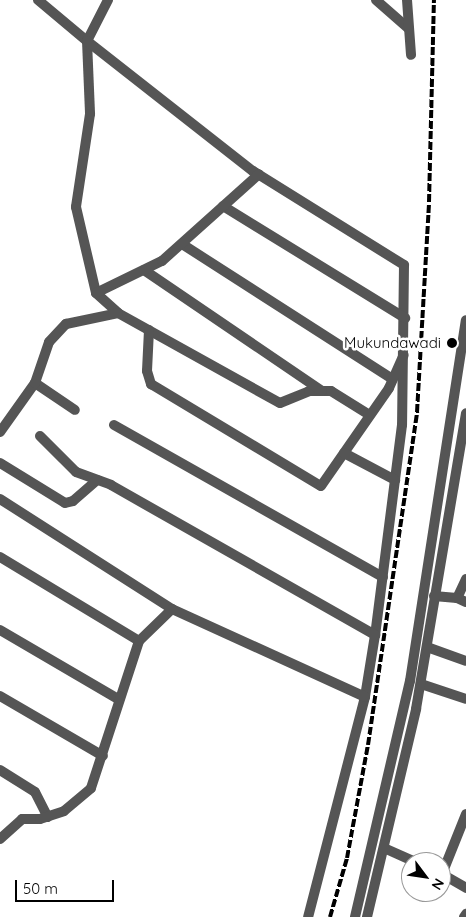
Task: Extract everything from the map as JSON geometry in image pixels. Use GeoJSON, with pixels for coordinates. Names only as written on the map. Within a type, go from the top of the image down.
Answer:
{"type":"FeatureCollection","features":[{"type":"Feature","properties":{"kind":"street"},"geometry":{"type":"LineString","coordinates":[[38,0],[87,41],[259,174],[404,265],[406,352],[395,480],[375,635],[364,697],[308,917]]}},
{"type":"Feature","properties":{"kind":"street"},"geometry":{"type":"LineString","coordinates":[[108,0],[87,41],[90,114],[76,207],[96,293],[118,313],[280,403],[309,391],[331,391],[368,414]]}},
{"type":"Feature","properties":{"kind":"street"},"geometry":{"type":"LineString","coordinates":[[376,0],[409,29]]}},
{"type":"Feature","properties":{"kind":"street"},"geometry":{"type":"LineString","coordinates":[[408,0],[411,55]]}},
{"type":"Feature","properties":{"kind":"street"},"geometry":{"type":"LineString","coordinates":[[96,293],[144,270],[182,244],[259,174]]}},
{"type":"Feature","properties":{"kind":"street"},"geometry":{"type":"LineString","coordinates":[[223,206],[405,318]]}},
{"type":"Feature","properties":{"kind":"street"},"geometry":{"type":"LineString","coordinates":[[182,244],[392,379]]}},
{"type":"Feature","properties":{"kind":"street"},"geometry":{"type":"LineString","coordinates":[[144,270],[322,391]]}},
{"type":"Feature","properties":{"kind":"street"},"geometry":{"type":"LineString","coordinates":[[0,432],[35,383],[49,342],[66,324],[118,313]]}},
{"type":"Feature","properties":{"kind":"street"},"geometry":{"type":"LineString","coordinates":[[355,917],[410,681],[466,320]]}},
{"type":"Feature","properties":{"kind":"street"},"geometry":{"type":"LineString","coordinates":[[149,330],[147,371],[151,384],[321,486],[392,379],[406,352]]}},
{"type":"Feature","properties":{"kind":"street"},"geometry":{"type":"LineString","coordinates":[[35,383],[75,410]]}},
{"type":"Feature","properties":{"kind":"street"},"geometry":{"type":"LineString","coordinates":[[367,917],[421,684],[434,596],[466,413]]}},
{"type":"Feature","properties":{"kind":"street"},"geometry":{"type":"LineString","coordinates":[[114,425],[382,577]]}},
{"type":"Feature","properties":{"kind":"street"},"geometry":{"type":"LineString","coordinates":[[40,436],[70,468],[97,480],[375,635]]}},
{"type":"Feature","properties":{"kind":"street"},"geometry":{"type":"LineString","coordinates":[[344,453],[395,480]]}},
{"type":"Feature","properties":{"kind":"street"},"geometry":{"type":"LineString","coordinates":[[0,463],[65,502],[73,501],[97,480]]}},
{"type":"Feature","properties":{"kind":"street"},"geometry":{"type":"LineString","coordinates":[[0,498],[172,609],[364,697]]}},
{"type":"Feature","properties":{"kind":"street"},"geometry":{"type":"LineString","coordinates":[[0,557],[139,641]]}},
{"type":"Feature","properties":{"kind":"street"},"geometry":{"type":"LineString","coordinates":[[434,596],[461,600],[466,579]]}},
{"type":"Feature","properties":{"kind":"street"},"geometry":{"type":"LineString","coordinates":[[0,839],[22,819],[48,817],[64,811],[91,788],[103,756],[118,699],[139,641],[172,609]]}},
{"type":"Feature","properties":{"kind":"street"},"geometry":{"type":"LineString","coordinates":[[0,630],[118,699]]}},
{"type":"Feature","properties":{"kind":"street"},"geometry":{"type":"LineString","coordinates":[[428,646],[466,661]]}},
{"type":"Feature","properties":{"kind":"street"},"geometry":{"type":"LineString","coordinates":[[421,684],[466,699]]}},
{"type":"Feature","properties":{"kind":"street"},"geometry":{"type":"LineString","coordinates":[[0,696],[103,756]]}},
{"type":"Feature","properties":{"kind":"street"},"geometry":{"type":"LineString","coordinates":[[0,770],[35,792],[48,817]]}},
{"type":"Feature","properties":{"kind":"street"},"geometry":{"type":"LineString","coordinates":[[451,852],[466,814]]}},
{"type":"Feature","properties":{"kind":"street"},"geometry":{"type":"LineString","coordinates":[[384,848],[401,856]]}},
{"type":"Feature","properties":{"kind":"street"},"geometry":{"type":"LineString","coordinates":[[451,879],[466,888]]}},
{"type":"Feature","properties":{"kind":"railway"},"geometry":{"type":"LineString","coordinates":[[330,917],[347,858],[368,745],[417,412],[429,202],[434,0]]}},
{"type":"Feature","properties":{"kind":"place","name":"Mukundawadi"},"geometry":{"type":"Point","coordinates":[452,343]}}]}
